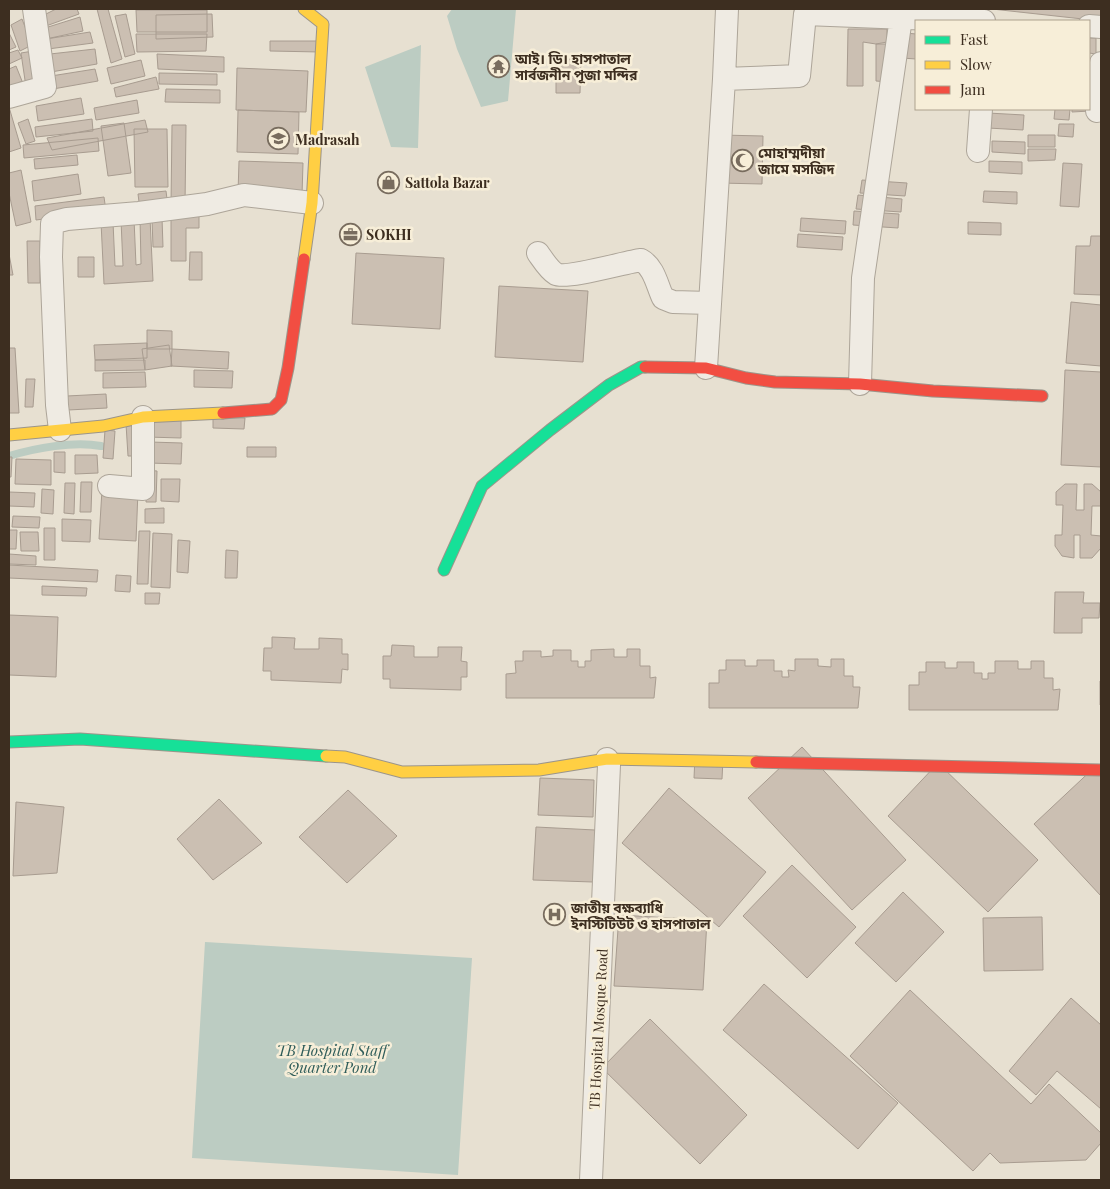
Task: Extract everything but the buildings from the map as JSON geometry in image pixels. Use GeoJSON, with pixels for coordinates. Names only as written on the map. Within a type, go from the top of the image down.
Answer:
{"type":"FeatureCollection","features":[{"type":"Feature","properties":{"kind":"street"},"geometry":{"type":"LineString","coordinates":[[9,97],[45,87],[34,9]]}},
{"type":"Feature","properties":{"kind":"street"},"geometry":{"type":"LineString","coordinates":[[9,435],[104,426],[143,417],[254,412],[272,409],[281,400],[288,368],[312,202],[327,16],[304,9]]}},
{"type":"Feature","properties":{"kind":"street"},"geometry":{"type":"LineString","coordinates":[[706,368],[727,9]]}},
{"type":"Feature","properties":{"kind":"street"},"geometry":{"type":"LineString","coordinates":[[724,79],[799,76],[805,14],[956,20]]}},
{"type":"Feature","properties":{"kind":"street"},"geometry":{"type":"LineString","coordinates":[[860,384],[863,278],[901,18]]}},
{"type":"Feature","properties":{"kind":"street"},"geometry":{"type":"LineString","coordinates":[[1096,111],[1101,63]]}},
{"type":"Feature","properties":{"kind":"street"},"geometry":{"type":"LineString","coordinates":[[978,151],[981,110]]}},
{"type":"Feature","properties":{"kind":"street"},"geometry":{"type":"LineString","coordinates":[[60,430],[56,405],[51,257],[52,224],[67,219],[139,213],[207,204],[244,195],[312,202]]}},
{"type":"Feature","properties":{"kind":"street"},"geometry":{"type":"LineString","coordinates":[[538,253],[552,270],[564,276],[641,260],[648,264],[662,298],[673,302],[710,303]]}},
{"type":"Feature","properties":{"kind":"street"},"geometry":{"type":"LineString","coordinates":[[444,570],[482,486],[550,430],[609,385],[641,368],[706,368],[746,378],[775,382],[860,384],[1042,396]]}},
{"type":"Feature","properties":{"kind":"street"},"geometry":{"type":"LineString","coordinates":[[109,486],[143,489],[143,417]]}},
{"type":"Feature","properties":{"kind":"street"},"geometry":{"type":"LineString","coordinates":[[9,742],[80,739],[344,757],[402,772],[539,770],[607,759],[1101,770]]}},
{"type":"Feature","properties":{"kind":"street","name":"TB Hospital Mosque Road"},"geometry":{"type":"LineString","coordinates":[[591,1180],[609,775],[607,759]]}},
{"type":"Feature","properties":{"kind":"water"},"geometry":{"type":"Polygon","coordinates":[[[452,9],[516,9],[508,101],[481,107],[457,49],[447,16],[452,9]]]}},
{"type":"Feature","properties":{"kind":"water"},"geometry":{"type":"Polygon","coordinates":[[[421,45],[418,148],[391,147],[365,67],[421,45]]]}},
{"type":"Feature","properties":{"kind":"water","name":"TB Hospital Staff Quarter Pond"},"geometry":{"type":"Polygon","coordinates":[[[205,942],[472,958],[458,1175],[192,1158],[205,942]]]}},
{"type":"Feature","properties":{"kind":"waterway"},"geometry":{"type":"LineString","coordinates":[[9,456],[55,446],[79,444],[101,446]]}},
{"type":"Feature","properties":{"kind":"traffic: fast"},"geometry":{"type":"LineString","coordinates":[[444,570],[482,486],[550,430],[609,385],[641,367],[645,367]]}},
{"type":"Feature","properties":{"kind":"traffic: fast"},"geometry":{"type":"LineString","coordinates":[[9,742],[80,739],[326,756]]}},
{"type":"Feature","properties":{"kind":"traffic: slow"},"geometry":{"type":"LineString","coordinates":[[304,9],[323,24],[312,203],[304,259]]}},
{"type":"Feature","properties":{"kind":"traffic: slow"},"geometry":{"type":"LineString","coordinates":[[9,435],[103,426],[143,417],[223,413]]}},
{"type":"Feature","properties":{"kind":"traffic: slow"},"geometry":{"type":"LineString","coordinates":[[326,756],[345,757],[402,772],[539,770],[607,759],[756,762]]}},
{"type":"Feature","properties":{"kind":"traffic: jam"},"geometry":{"type":"LineString","coordinates":[[223,413],[272,409],[281,400],[288,368],[304,259]]}},
{"type":"Feature","properties":{"kind":"traffic: jam"},"geometry":{"type":"LineString","coordinates":[[645,367],[706,368],[746,378],[775,382],[860,384],[933,391],[1042,396]]}},
{"type":"Feature","properties":{"kind":"traffic: jam"},"geometry":{"type":"LineString","coordinates":[[756,762],[1101,770]]}},
{"type":"Feature","properties":{"kind":"place","name":"আই। ডি। হাসপাতাল সার্বজনীন পূজা মন্দির"},"geometry":{"type":"Point","coordinates":[499,66]}},
{"type":"Feature","properties":{"kind":"place","name":"Madrasah"},"geometry":{"type":"Point","coordinates":[279,139]}},
{"type":"Feature","properties":{"kind":"place","name":"মোহাম্মদীয়া জামে মসজিদ"},"geometry":{"type":"Point","coordinates":[742,160]}},
{"type":"Feature","properties":{"kind":"place","name":"Sattola Bazar"},"geometry":{"type":"Point","coordinates":[389,182]}},
{"type":"Feature","properties":{"kind":"place","name":"SOKHI"},"geometry":{"type":"Point","coordinates":[350,234]}},
{"type":"Feature","properties":{"kind":"place","name":"জাতীয় বক্ষব্যাধি ইনস্টিটিউট ও হাসপাতাল"},"geometry":{"type":"Point","coordinates":[555,915]}}]}
